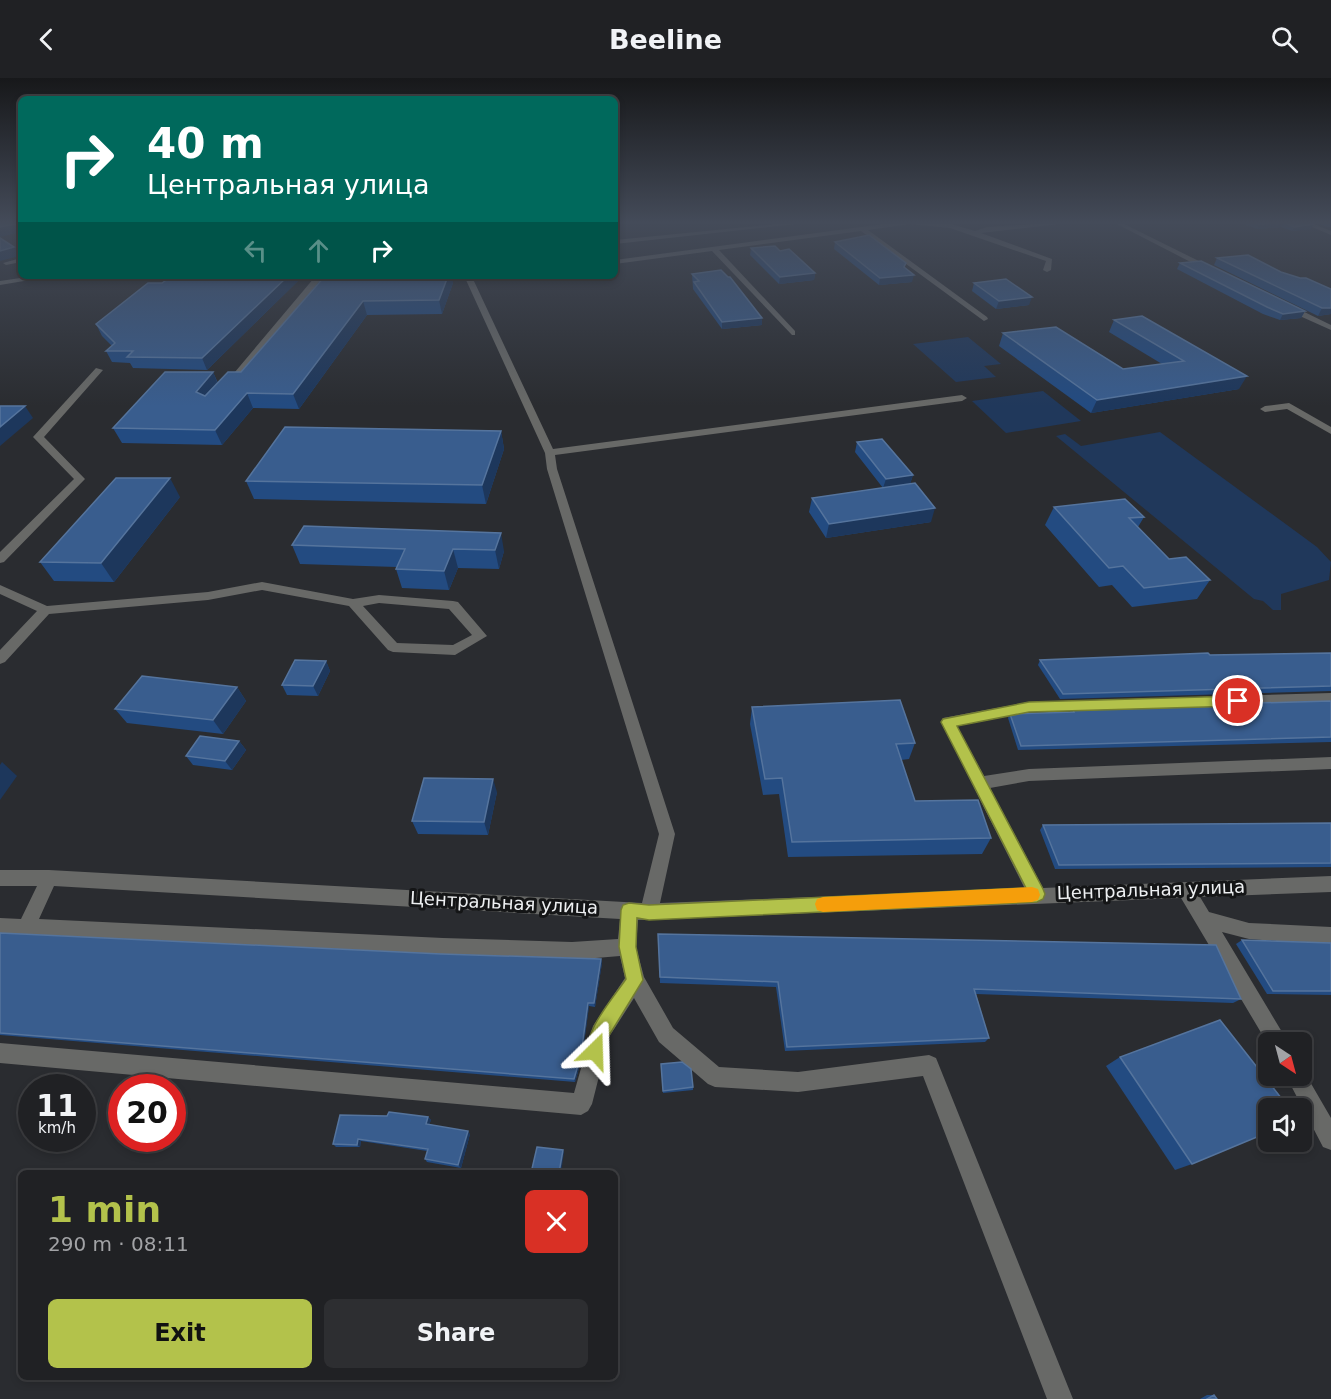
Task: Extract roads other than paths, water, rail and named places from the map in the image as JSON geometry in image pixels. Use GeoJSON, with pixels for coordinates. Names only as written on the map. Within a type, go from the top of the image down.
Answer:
{"type":"FeatureCollection","features":[{"type":"Feature","properties":{"kind":"street"},"geometry":{"type":"LineString","coordinates":[[217,398],[314,283]]}},
{"type":"Feature","properties":{"kind":"street"},"geometry":{"type":"LineString","coordinates":[[471,283],[550,453],[552,469],[667,834],[627,947],[635,980],[666,1035],[715,1077],[798,1082],[929,1065],[1060,1399]]}},
{"type":"Feature","properties":{"kind":"street"},"geometry":{"type":"LineString","coordinates":[[745,283],[792,333]]}},
{"type":"Feature","properties":{"kind":"street"},"geometry":{"type":"LineString","coordinates":[[935,283],[984,319]]}},
{"type":"Feature","properties":{"kind":"street"},"geometry":{"type":"LineString","coordinates":[[1279,303],[1331,328]]}},
{"type":"Feature","properties":{"kind":"street"},"geometry":{"type":"LineString","coordinates":[[0,559],[81,479],[38,437],[99,370]]}},
{"type":"Feature","properties":{"kind":"street"},"geometry":{"type":"LineString","coordinates":[[550,453],[962,398]]}},
{"type":"Feature","properties":{"kind":"street"},"geometry":{"type":"LineString","coordinates":[[1265,409],[1289,406],[1331,431]]}},
{"type":"Feature","properties":{"kind":"street"},"geometry":{"type":"LineString","coordinates":[[0,590],[45,610],[208,596],[262,586],[353,603],[379,599],[453,605],[480,636],[455,650],[393,647],[353,603]]}},
{"type":"Feature","properties":{"kind":"street"},"geometry":{"type":"LineString","coordinates":[[0,659],[45,610]]}},
{"type":"Feature","properties":{"kind":"street"},"geometry":{"type":"LineString","coordinates":[[1037,894],[948,722],[1029,707],[1331,698]]}},
{"type":"Feature","properties":{"kind":"street"},"geometry":{"type":"LineString","coordinates":[[980,783],[1029,775],[1331,763]]}},
{"type":"Feature","properties":{"kind":"street","name":"Центральная улица"},"geometry":{"type":"LineString","coordinates":[[0,878],[49,878],[639,911],[1331,884]]}},
{"type":"Feature","properties":{"kind":"street"},"geometry":{"type":"LineString","coordinates":[[26,927],[49,878]]}},
{"type":"Feature","properties":{"kind":"street"},"geometry":{"type":"LineString","coordinates":[[1186,890],[1272,1032]]}},
{"type":"Feature","properties":{"kind":"street"},"geometry":{"type":"LineString","coordinates":[[1204,919],[1250,931],[1331,936]]}},
{"type":"Feature","properties":{"kind":"street"},"geometry":{"type":"LineString","coordinates":[[0,926],[443,947],[572,951],[627,947]]}},
{"type":"Feature","properties":{"kind":"street"},"geometry":{"type":"LineString","coordinates":[[0,1053],[581,1104],[600,1033],[635,980]]}},
{"type":"Feature","properties":{"kind":"street"},"geometry":{"type":"LineString","coordinates":[[1302,1086],[1331,1139]]}}]}
